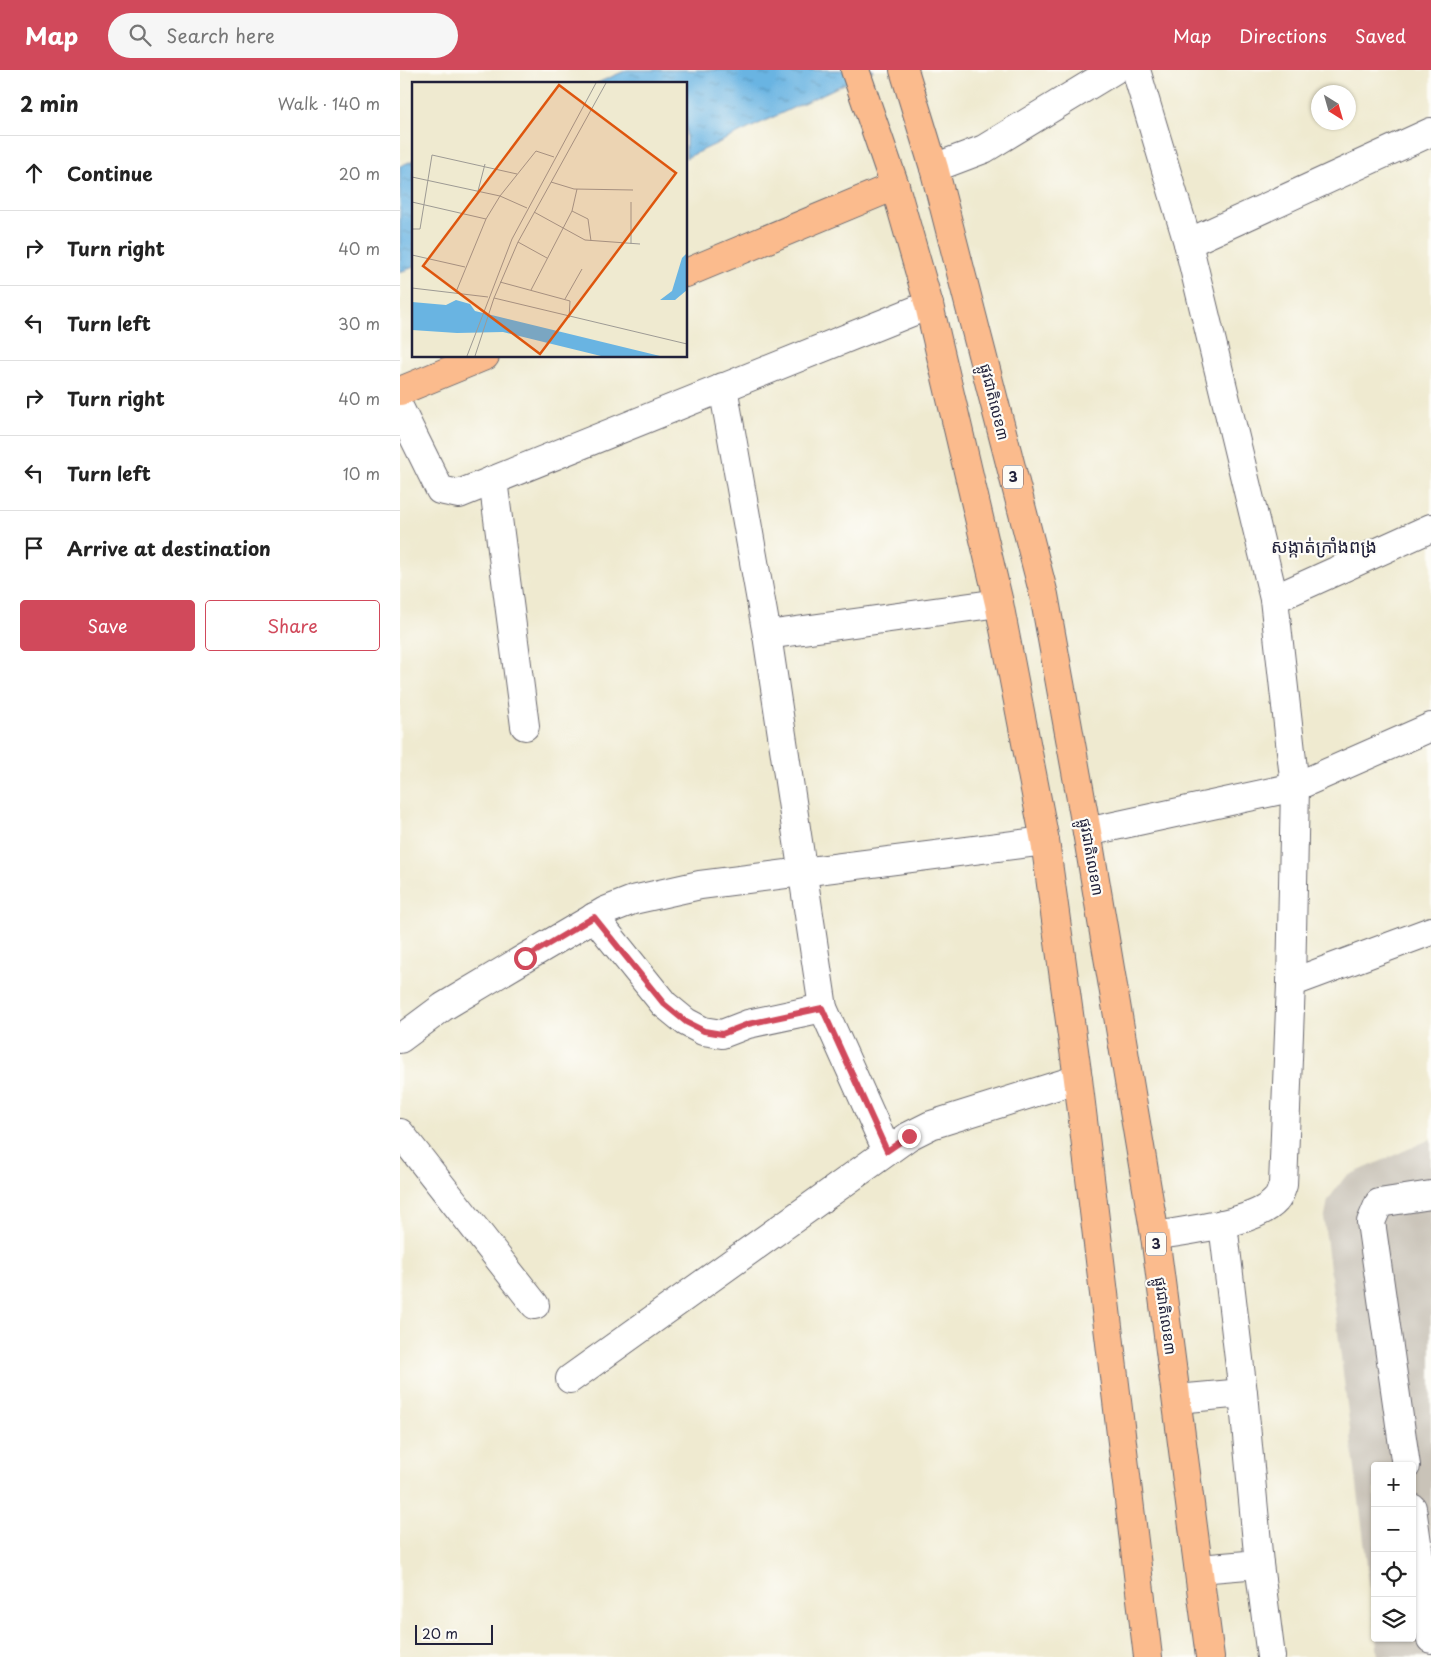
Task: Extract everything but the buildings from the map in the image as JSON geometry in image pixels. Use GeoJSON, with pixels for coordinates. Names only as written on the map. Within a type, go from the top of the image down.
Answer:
{"type":"FeatureCollection","features":[{"type":"Feature","properties":{"kind":"main road"},"geometry":{"type":"LineString","coordinates":[[855,70],[895,186],[929,305],[1000,603],[1045,840],[1078,1079],[1148,1657]]}},
{"type":"Feature","properties":{"kind":"main road","name":"ផ្លូវជាតិលេខ៣"},"geometry":{"type":"LineString","coordinates":[[904,70],[934,168],[1044,595],[1087,832],[1155,1236],[1210,1657]]}},
{"type":"Feature","properties":{"kind":"main road"},"geometry":{"type":"LineString","coordinates":[[688,272],[895,186]]}},
{"type":"Feature","properties":{"kind":"main road"},"geometry":{"type":"LineString","coordinates":[[400,391],[480,358]]}},
{"type":"Feature","properties":{"kind":"street"},"geometry":{"type":"LineString","coordinates":[[934,168],[984,149],[1114,70]]}},
{"type":"Feature","properties":{"kind":"street"},"geometry":{"type":"LineString","coordinates":[[1136,70],[1188,243],[1274,599],[1296,787],[1291,983],[1281,1192],[1275,1202],[1244,1218],[1223,1224],[1155,1236]]}},
{"type":"Feature","properties":{"kind":"street"},"geometry":{"type":"LineString","coordinates":[[1188,243],[1431,132]]}},
{"type":"Feature","properties":{"kind":"street"},"geometry":{"type":"LineString","coordinates":[[400,409],[440,490],[459,494],[929,305]]}},
{"type":"Feature","properties":{"kind":"street"},"geometry":{"type":"LineString","coordinates":[[723,387],[767,635],[822,1008],[887,1151]]}},
{"type":"Feature","properties":{"kind":"street"},"geometry":{"type":"LineString","coordinates":[[493,480],[524,726]]}},
{"type":"Feature","properties":{"kind":"street"},"geometry":{"type":"LineString","coordinates":[[1274,599],[1431,528]]}},
{"type":"Feature","properties":{"kind":"street"},"geometry":{"type":"LineString","coordinates":[[767,635],[1000,603]]}},
{"type":"Feature","properties":{"kind":"street"},"geometry":{"type":"LineString","coordinates":[[1087,832],[1296,787],[1431,726]]}},
{"type":"Feature","properties":{"kind":"street"},"geometry":{"type":"LineString","coordinates":[[400,1039],[443,1007],[605,910],[633,900],[700,884],[1045,840]]}},
{"type":"Feature","properties":{"kind":"street"},"geometry":{"type":"LineString","coordinates":[[594,917],[664,1004],[686,1022],[704,1031],[722,1034],[748,1024],[822,1008]]}},
{"type":"Feature","properties":{"kind":"street"},"geometry":{"type":"LineString","coordinates":[[1291,983],[1431,930]]}},
{"type":"Feature","properties":{"kind":"street"},"geometry":{"type":"LineString","coordinates":[[570,1379],[909,1136],[931,1125],[1078,1079]]}},
{"type":"Feature","properties":{"kind":"street"},"geometry":{"type":"LineString","coordinates":[[400,1134],[536,1306]]}},
{"type":"Feature","properties":{"kind":"street"},"geometry":{"type":"LineString","coordinates":[[1405,1462],[1371,1222],[1379,1203],[1431,1195]]}},
{"type":"Feature","properties":{"kind":"street"},"geometry":{"type":"LineString","coordinates":[[1223,1224],[1272,1657]]}},
{"type":"Feature","properties":{"kind":"street"},"geometry":{"type":"LineString","coordinates":[[1176,1399],[1243,1393]]}},
{"type":"Feature","properties":{"kind":"street"},"geometry":{"type":"LineString","coordinates":[[1416,1536],[1431,1639]]}},
{"type":"Feature","properties":{"kind":"street"},"geometry":{"type":"LineString","coordinates":[[1199,1569],[1260,1564]]}},
{"type":"Feature","properties":{"kind":"shaded area"},"geometry":{"type":"Polygon","coordinates":[[[1431,1139],[1431,1657],[1378,1657],[1376,1642],[1416,1642],[1416,1462],[1371,1462],[1371,1597],[1324,1221],[1328,1200],[1345,1177],[1431,1139]]]}},
{"type":"Feature","properties":{"kind":"water"},"geometry":{"type":"Polygon","coordinates":[[[627,70],[874,70],[688,157],[688,82],[600,82],[627,70]]]}},
{"type":"Feature","properties":{"kind":"water"},"geometry":{"type":"Polygon","coordinates":[[[412,161],[412,268],[400,272],[400,166],[412,161]]]}},
{"type":"Feature","properties":{"kind":"district","name":"សង្កាត់ក្រាំងពង្រ"},"geometry":{"type":"Point","coordinates":[1324,547]}},
{"type":"Feature","properties":{"kind":"route"},"geometry":{"type":"LineString","coordinates":[[525,958],[594,917],[664,1004],[686,1022],[704,1031],[722,1034],[748,1024],[822,1008],[887,1151],[909,1136]]}}]}
